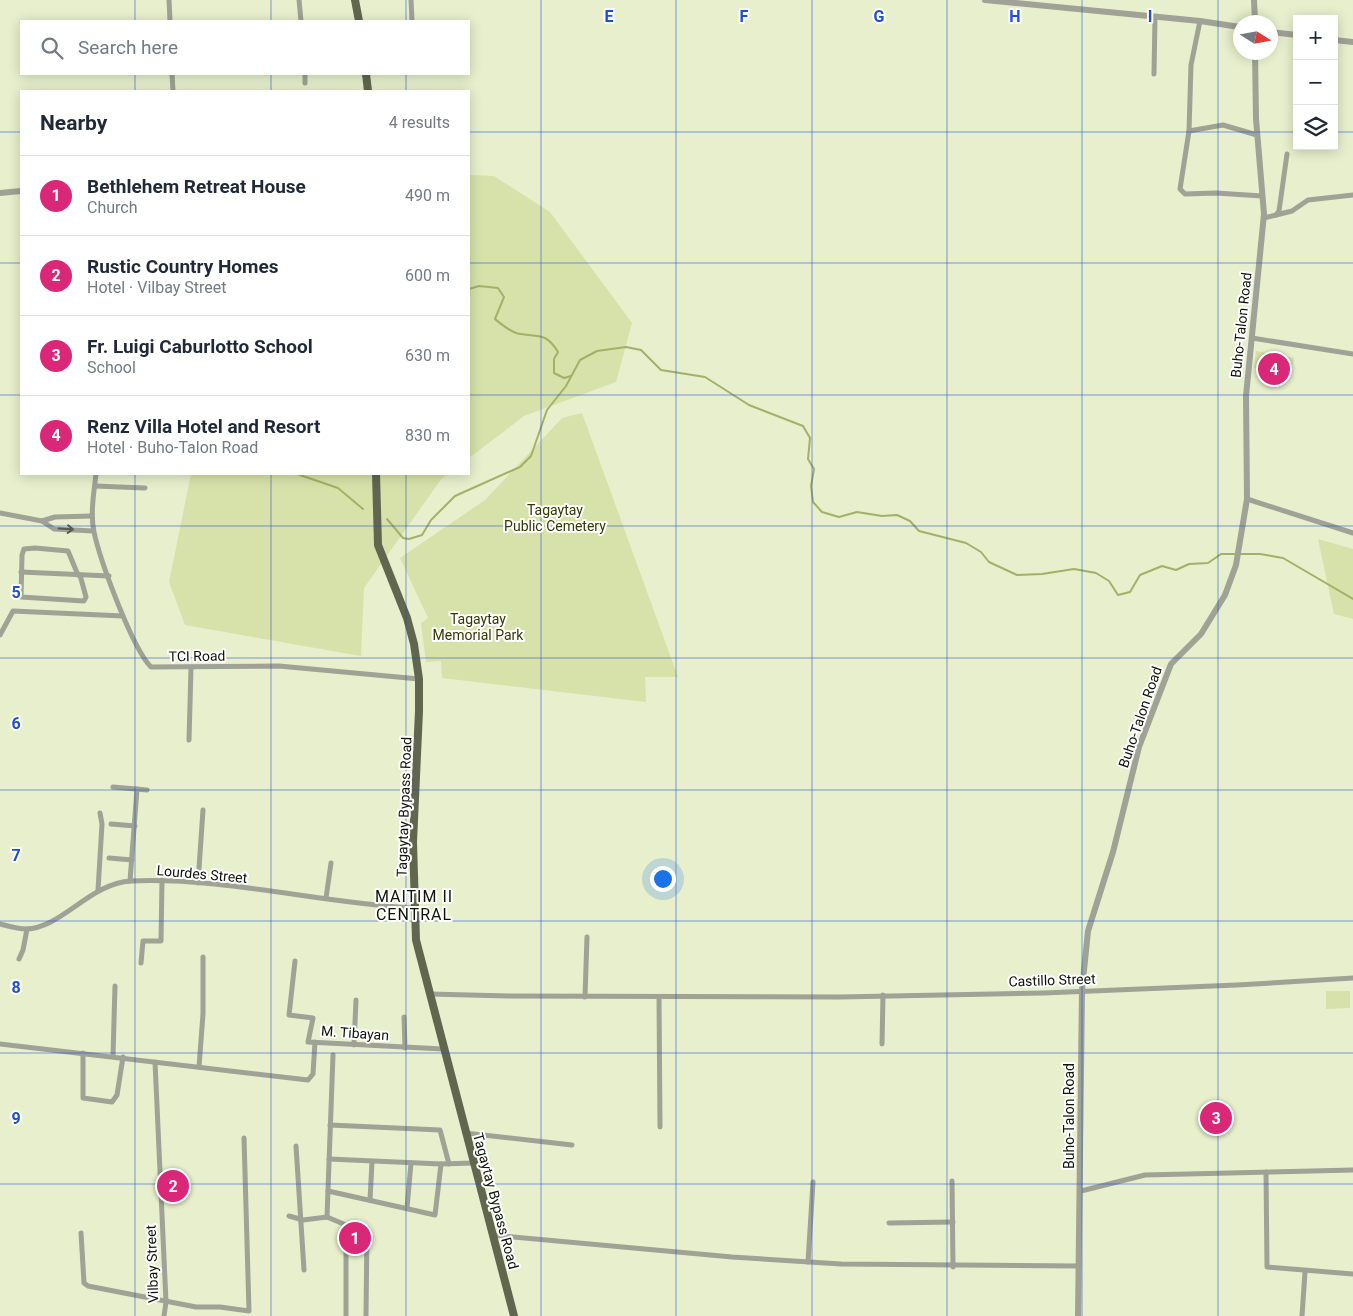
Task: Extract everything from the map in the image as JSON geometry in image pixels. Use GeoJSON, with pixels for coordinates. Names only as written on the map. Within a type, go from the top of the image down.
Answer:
{"type":"FeatureCollection","features":[{"type":"Feature","properties":{"kind":"main road"},"geometry":{"type":"LineString","coordinates":[[355,0],[359,20]]}},
{"type":"Feature","properties":{"kind":"main road"},"geometry":{"type":"LineString","coordinates":[[366,75],[368,90]]}},
{"type":"Feature","properties":{"kind":"main road","name":"Tagaytay Bypass Road"},"geometry":{"type":"LineString","coordinates":[[376,475],[378,545],[407,618],[414,644],[418,679],[419,718],[413,842],[416,940],[443,1050],[514,1316]]}},
{"type":"Feature","properties":{"kind":"street"},"geometry":{"type":"LineString","coordinates":[[169,0],[170,20]]}},
{"type":"Feature","properties":{"kind":"street"},"geometry":{"type":"LineString","coordinates":[[299,0],[301,20]]}},
{"type":"Feature","properties":{"kind":"street"},"geometry":{"type":"LineString","coordinates":[[411,0],[412,20]]}},
{"type":"Feature","properties":{"kind":"street"},"geometry":{"type":"LineString","coordinates":[[985,0],[1233,26]]}},
{"type":"Feature","properties":{"kind":"street"},"geometry":{"type":"LineString","coordinates":[[1254,0],[1255,15]]}},
{"type":"Feature","properties":{"kind":"street"},"geometry":{"type":"LineString","coordinates":[[1154,74],[1155,17]]}},
{"type":"Feature","properties":{"kind":"street"},"geometry":{"type":"LineString","coordinates":[[1200,21],[1191,65],[1189,131],[1180,189],[1182,193],[1262,196]]}},
{"type":"Feature","properties":{"kind":"street"},"geometry":{"type":"LineString","coordinates":[[1278,33],[1293,35]]}},
{"type":"Feature","properties":{"kind":"street"},"geometry":{"type":"LineString","coordinates":[[1338,40],[1353,42]]}},
{"type":"Feature","properties":{"kind":"street","name":"Buho-Talon Road"},"geometry":{"type":"LineString","coordinates":[[1078,1316],[1082,990],[1088,931],[1112,852],[1140,747],[1172,664],[1213,617],[1225,595],[1236,565],[1242,536],[1247,499],[1246,396],[1264,218],[1257,135],[1255,60]]}},
{"type":"Feature","properties":{"kind":"street"},"geometry":{"type":"LineString","coordinates":[[172,75],[173,90]]}},
{"type":"Feature","properties":{"kind":"street"},"geometry":{"type":"LineString","coordinates":[[305,75],[305,83]]}},
{"type":"Feature","properties":{"kind":"street"},"geometry":{"type":"LineString","coordinates":[[1189,131],[1223,125],[1257,135]]}},
{"type":"Feature","properties":{"kind":"street"},"geometry":{"type":"LineString","coordinates":[[1276,215],[1279,211],[1287,154]]}},
{"type":"Feature","properties":{"kind":"street"},"geometry":{"type":"LineString","coordinates":[[0,193],[20,191]]}},
{"type":"Feature","properties":{"kind":"street"},"geometry":{"type":"LineString","coordinates":[[1264,218],[1292,211],[1308,200],[1353,195]]}},
{"type":"Feature","properties":{"kind":"street"},"geometry":{"type":"LineString","coordinates":[[1252,338],[1353,354]]}},
{"type":"Feature","properties":{"kind":"street","name":"TCI Road"},"geometry":{"type":"LineString","coordinates":[[96,475],[92,516],[93,531],[123,616],[143,659],[151,667],[287,667],[418,679]]}},
{"type":"Feature","properties":{"kind":"street"},"geometry":{"type":"LineString","coordinates":[[95,486],[145,488]]}},
{"type":"Feature","properties":{"kind":"street"},"geometry":{"type":"LineString","coordinates":[[1247,499],[1353,533]]}},
{"type":"Feature","properties":{"kind":"street"},"geometry":{"type":"LineString","coordinates":[[0,513],[42,521],[54,529],[93,531]]}},
{"type":"Feature","properties":{"kind":"street"},"geometry":{"type":"LineString","coordinates":[[42,521],[55,517],[92,516]]}},
{"type":"Feature","properties":{"kind":"street"},"geometry":{"type":"LineString","coordinates":[[24,549],[68,551],[79,575],[86,598],[84,601],[21,597],[21,572],[24,549]]}},
{"type":"Feature","properties":{"kind":"street"},"geometry":{"type":"LineString","coordinates":[[21,572],[109,576]]}},
{"type":"Feature","properties":{"kind":"street"},"geometry":{"type":"LineString","coordinates":[[0,635],[13,611],[123,616]]}},
{"type":"Feature","properties":{"kind":"street"},"geometry":{"type":"LineString","coordinates":[[189,740],[191,668]]}},
{"type":"Feature","properties":{"kind":"street"},"geometry":{"type":"LineString","coordinates":[[113,787],[147,790]]}},
{"type":"Feature","properties":{"kind":"street"},"geometry":{"type":"LineString","coordinates":[[130,881],[137,790]]}},
{"type":"Feature","properties":{"kind":"street"},"geometry":{"type":"LineString","coordinates":[[198,883],[203,810]]}},
{"type":"Feature","properties":{"kind":"street"},"geometry":{"type":"LineString","coordinates":[[98,890],[102,824],[100,813]]}},
{"type":"Feature","properties":{"kind":"street"},"geometry":{"type":"LineString","coordinates":[[111,824],[135,826]]}},
{"type":"Feature","properties":{"kind":"street"},"geometry":{"type":"LineString","coordinates":[[109,858],[132,860]]}},
{"type":"Feature","properties":{"kind":"street"},"geometry":{"type":"LineString","coordinates":[[326,898],[331,863]]}},
{"type":"Feature","properties":{"kind":"street"},"geometry":{"type":"LineString","coordinates":[[141,963],[143,941],[161,941],[162,880]]}},
{"type":"Feature","properties":{"kind":"street","name":"Lourdes Street"},"geometry":{"type":"LineString","coordinates":[[0,924],[27,929],[49,922],[98,890],[115,883],[130,881],[162,880],[198,883],[414,908]]}},
{"type":"Feature","properties":{"kind":"street"},"geometry":{"type":"LineString","coordinates":[[19,959],[24,950],[27,929]]}},
{"type":"Feature","properties":{"kind":"street"},"geometry":{"type":"LineString","coordinates":[[585,997],[587,937]]}},
{"type":"Feature","properties":{"kind":"street"},"geometry":{"type":"LineString","coordinates":[[198,1067],[203,1014],[203,957]]}},
{"type":"Feature","properties":{"kind":"street","name":"M. Tibayan"},"geometry":{"type":"LineString","coordinates":[[295,961],[288,1015],[313,1018],[308,1042],[443,1050]]}},
{"type":"Feature","properties":{"kind":"street","name":"Castillo Street"},"geometry":{"type":"LineString","coordinates":[[429,994],[585,997],[882,995],[1237,986],[1353,978]]}},
{"type":"Feature","properties":{"kind":"street"},"geometry":{"type":"LineString","coordinates":[[113,1056],[115,986]]}},
{"type":"Feature","properties":{"kind":"street"},"geometry":{"type":"LineString","coordinates":[[882,995],[882,1044]]}},
{"type":"Feature","properties":{"kind":"street"},"geometry":{"type":"LineString","coordinates":[[659,997],[660,1127]]}},
{"type":"Feature","properties":{"kind":"street"},"geometry":{"type":"LineString","coordinates":[[354,1045],[356,1000]]}},
{"type":"Feature","properties":{"kind":"street"},"geometry":{"type":"LineString","coordinates":[[404,1018],[405,1048]]}},
{"type":"Feature","properties":{"kind":"street"},"geometry":{"type":"LineString","coordinates":[[0,1044],[308,1080],[313,1074],[315,1042]]}},
{"type":"Feature","properties":{"kind":"street"},"geometry":{"type":"LineString","coordinates":[[83,1053],[83,1098],[112,1102],[117,1096],[123,1057]]}},
{"type":"Feature","properties":{"kind":"street"},"geometry":{"type":"LineString","coordinates":[[327,1217],[333,1055]]}},
{"type":"Feature","properties":{"kind":"street","name":"Vilbay Street"},"geometry":{"type":"LineString","coordinates":[[155,1062],[166,1302],[164,1316]]}},
{"type":"Feature","properties":{"kind":"street"},"geometry":{"type":"LineString","coordinates":[[330,1124],[440,1130],[449,1164]]}},
{"type":"Feature","properties":{"kind":"street"},"geometry":{"type":"LineString","coordinates":[[465,1133],[572,1145]]}},
{"type":"Feature","properties":{"kind":"street"},"geometry":{"type":"LineString","coordinates":[[80,1233],[84,1283],[166,1302],[196,1307],[220,1307],[249,1311],[244,1138]]}},
{"type":"Feature","properties":{"kind":"street"},"geometry":{"type":"LineString","coordinates":[[296,1146],[304,1270]]}},
{"type":"Feature","properties":{"kind":"street"},"geometry":{"type":"LineString","coordinates":[[329,1159],[441,1164],[473,1163]]}},
{"type":"Feature","properties":{"kind":"street"},"geometry":{"type":"LineString","coordinates":[[370,1200],[372,1162]]}},
{"type":"Feature","properties":{"kind":"street"},"geometry":{"type":"LineString","coordinates":[[407,1208],[411,1163]]}},
{"type":"Feature","properties":{"kind":"street"},"geometry":{"type":"LineString","coordinates":[[328,1191],[435,1215],[441,1164]]}},
{"type":"Feature","properties":{"kind":"street"},"geometry":{"type":"LineString","coordinates":[[1081,1191],[1145,1175],[1353,1170]]}},
{"type":"Feature","properties":{"kind":"street"},"geometry":{"type":"LineString","coordinates":[[1266,1172],[1267,1267],[1305,1272],[1353,1274]]}},
{"type":"Feature","properties":{"kind":"street"},"geometry":{"type":"LineString","coordinates":[[952,1181],[953,1267]]}},
{"type":"Feature","properties":{"kind":"street"},"geometry":{"type":"LineString","coordinates":[[808,1262],[813,1182]]}},
{"type":"Feature","properties":{"kind":"street"},"geometry":{"type":"LineString","coordinates":[[289,1216],[302,1220],[327,1217],[346,1225],[367,1228],[366,1316]]}},
{"type":"Feature","properties":{"kind":"street"},"geometry":{"type":"LineString","coordinates":[[889,1223],[953,1222]]}},
{"type":"Feature","properties":{"kind":"street"},"geometry":{"type":"LineString","coordinates":[[346,1225],[346,1316]]}},
{"type":"Feature","properties":{"kind":"street"},"geometry":{"type":"LineString","coordinates":[[492,1235],[808,1262],[953,1267],[1079,1266]]}},
{"type":"Feature","properties":{"kind":"street"},"geometry":{"type":"LineString","coordinates":[[1302,1316],[1305,1272]]}},
{"type":"Feature","properties":{"kind":"green space"},"geometry":{"type":"Polygon","coordinates":[[[470,175],[494,176],[550,212],[632,323],[616,382],[524,416],[470,457],[470,175]]]}},
{"type":"Feature","properties":{"kind":"green space"},"geometry":{"type":"Polygon","coordinates":[[[1256,351],[1294,358],[1291,374],[1254,368],[1256,351]]]}},
{"type":"Feature","properties":{"kind":"green space","name":"Tagaytay Public Cemetery"},"geometry":{"type":"Polygon","coordinates":[[[582,413],[678,677],[645,677],[646,702],[442,678],[441,661],[426,662],[421,623],[428,618],[400,558],[485,500],[562,418],[582,413]]]}},
{"type":"Feature","properties":{"kind":"green space"},"geometry":{"type":"Polygon","coordinates":[[[191,475],[446,475],[442,478],[364,588],[361,656],[185,625],[169,582],[191,475]]]}},
{"type":"Feature","properties":{"kind":"green space"},"geometry":{"type":"Polygon","coordinates":[[[1318,539],[1353,549],[1353,619],[1334,614],[1318,539]]]}},
{"type":"Feature","properties":{"kind":"green space"},"geometry":{"type":"Polygon","coordinates":[[[1326,991],[1350,991],[1350,1008],[1326,1009],[1326,991]]]}},
{"type":"Feature","properties":{"kind":"waterway"},"geometry":{"type":"LineString","coordinates":[[470,289],[479,286],[498,288],[504,297],[495,319],[507,329],[516,333],[539,336],[549,340],[558,352],[554,359],[554,373],[564,378],[571,376]]}},
{"type":"Feature","properties":{"kind":"waterway"},"geometry":{"type":"LineString","coordinates":[[387,519],[403,538],[409,539],[422,535],[431,520],[455,496],[520,467],[531,456],[547,410],[566,386],[580,360],[597,351],[626,347],[641,350],[661,370],[705,377],[749,405],[803,426],[810,438],[808,459],[814,469],[811,486],[813,502],[822,512],[839,517],[857,512],[882,516],[897,515],[910,521],[919,531],[966,543],[981,552],[989,562],[1017,575],[1042,574],[1074,569],[1096,573],[1109,581],[1118,595],[1130,592],[1140,575],[1162,566],[1176,570],[1189,564],[1208,563],[1221,554],[1260,554],[1283,558],[1353,599]]}},
{"type":"Feature","properties":{"kind":"waterway"},"geometry":{"type":"LineString","coordinates":[[300,475],[338,488],[363,509]]}},
{"type":"Feature","properties":{"kind":"place","name":"Renz Villa Hotel and Resort"},"geometry":{"type":"Point","coordinates":[1274,369]}},
{"type":"Feature","properties":{"kind":"place","name":"Fr. Luigi Caburlotto School"},"geometry":{"type":"Point","coordinates":[1216,1118]}},
{"type":"Feature","properties":{"kind":"place","name":"Rustic Country Homes"},"geometry":{"type":"Point","coordinates":[173,1186]}},
{"type":"Feature","properties":{"kind":"place","name":"Bethlehem Retreat House"},"geometry":{"type":"Point","coordinates":[355,1238]}},
{"type":"Feature","properties":{"kind":"district","name":"MAITIM II CENTRAL"},"geometry":{"type":"Point","coordinates":[414,905]}},
{"type":"Feature","properties":{"kind":"park label","name":"Tagaytay Memorial Park"},"geometry":{"type":"Point","coordinates":[478,628]}}]}
